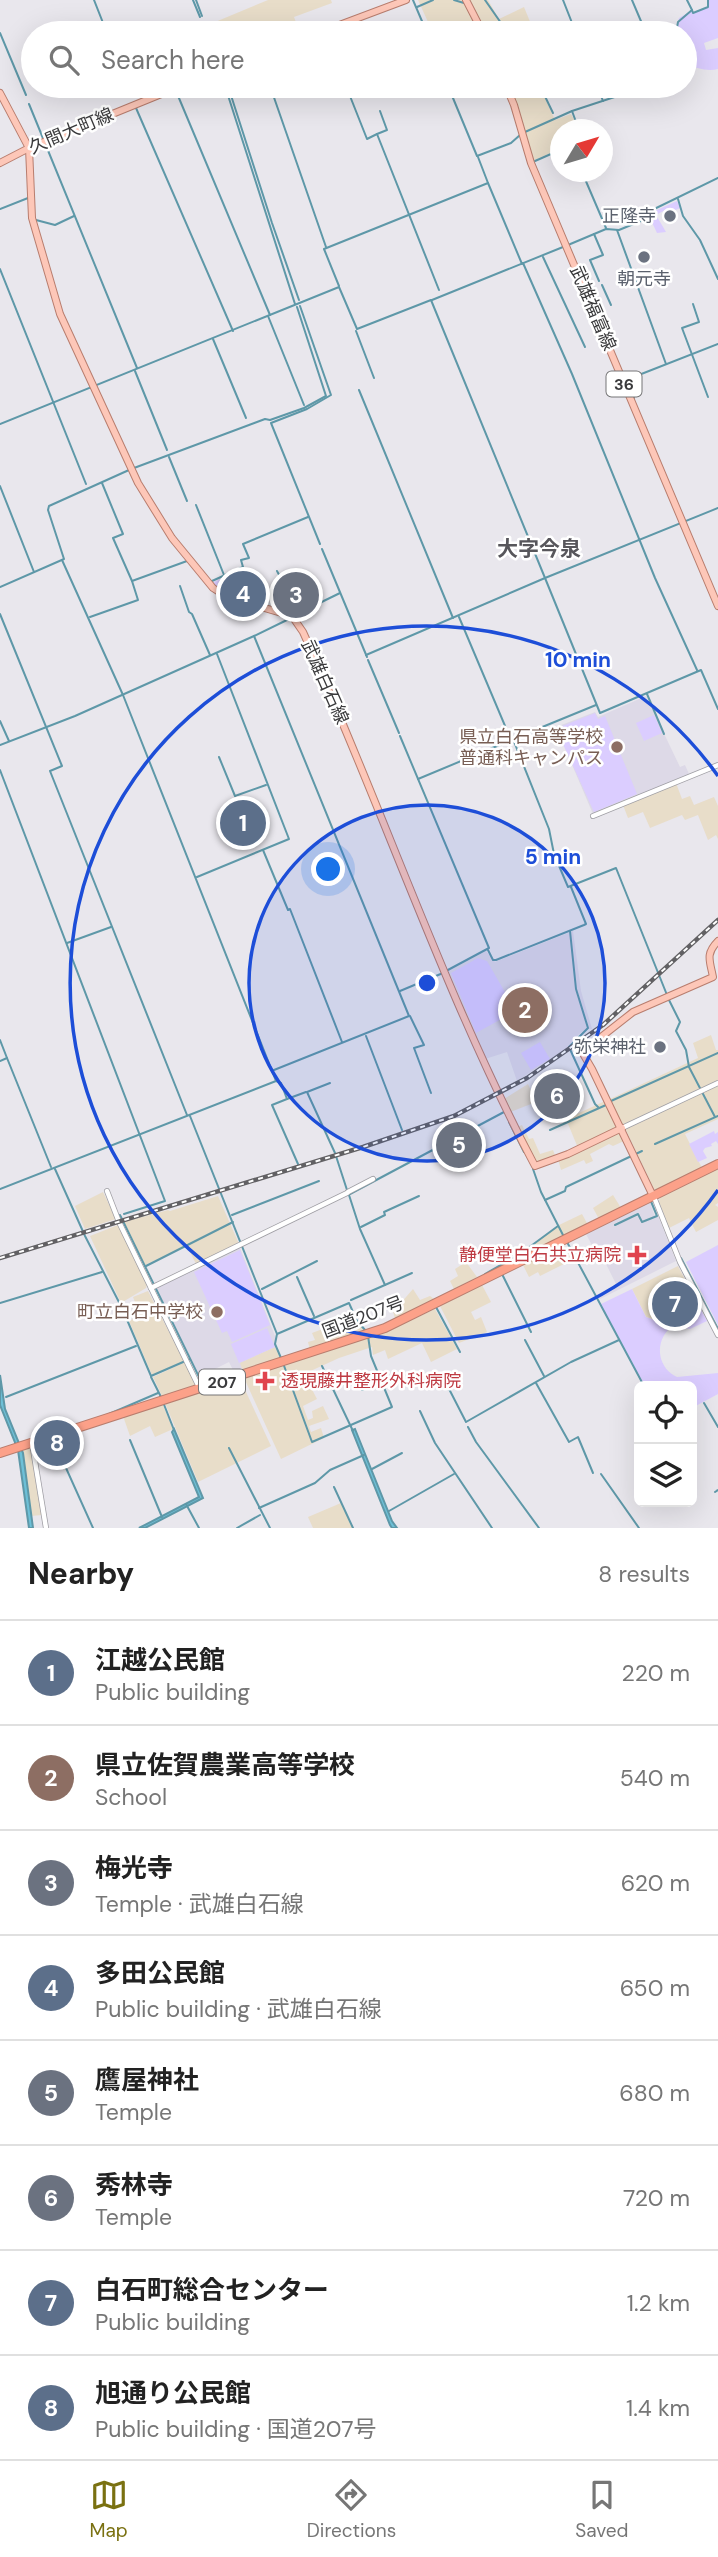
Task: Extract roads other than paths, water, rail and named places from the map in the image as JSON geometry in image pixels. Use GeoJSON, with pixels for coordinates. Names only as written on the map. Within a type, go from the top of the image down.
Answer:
{"type":"FeatureCollection","features":[{"type":"Feature","properties":{"kind":"highway","name":"国道207号"},"geometry":{"type":"LineString","coordinates":[[0,1453],[393,1325],[718,1164]]}},
{"type":"Feature","properties":{"kind":"highway"},"geometry":{"type":"LineString","coordinates":[[389,1314],[388,1318],[393,1325]]}},
{"type":"Feature","properties":{"kind":"main road"},"geometry":{"type":"LineString","coordinates":[[350,21],[406,0]]}},
{"type":"Feature","properties":{"kind":"main road"},"geometry":{"type":"LineString","coordinates":[[466,0],[477,21]]}},
{"type":"Feature","properties":{"kind":"main road","name":"武雄白石線"},"geometry":{"type":"LineString","coordinates":[[0,93],[29,148],[34,228],[66,331],[132,469],[172,538],[209,582],[227,597],[292,617],[303,632],[505,1110],[535,1166],[568,1154],[622,1128]]}},
{"type":"Feature","properties":{"kind":"main road","name":"久間大町線"},"geometry":{"type":"LineString","coordinates":[[0,163],[29,148],[152,98]]}},
{"type":"Feature","properties":{"kind":"main road","name":"武雄福富線"},"geometry":{"type":"LineString","coordinates":[[511,98],[521,134],[566,246],[718,606]]}},
{"type":"Feature","properties":{"kind":"main road"},"geometry":{"type":"LineString","coordinates":[[651,1197],[622,1128],[582,1052],[629,1014],[713,977],[708,957],[718,941]]}},
{"type":"Feature","properties":{"kind":"street"},"geometry":{"type":"LineString","coordinates":[[593,816],[718,765]]}},
{"type":"Feature","properties":{"kind":"street"},"geometry":{"type":"LineString","coordinates":[[622,1128],[718,1083]]}},
{"type":"Feature","properties":{"kind":"street"},"geometry":{"type":"LineString","coordinates":[[153,1287],[373,1179]]}},
{"type":"Feature","properties":{"kind":"street"},"geometry":{"type":"LineString","coordinates":[[107,1191],[118,1222],[153,1287],[200,1389]]}},
{"type":"Feature","properties":{"kind":"street"},"geometry":{"type":"LineString","coordinates":[[651,1197],[680,1262],[718,1333]]}},
{"type":"Feature","properties":{"kind":"street"},"geometry":{"type":"LineString","coordinates":[[32,1443],[46,1528]]}},
{"type":"Feature","properties":{"kind":"water"},"geometry":{"type":"Polygon","coordinates":[[[0,1375],[5,1409],[23,1453],[33,1528],[29,1528],[18,1450],[0,1405],[0,1375]]]}},
{"type":"Feature","properties":{"kind":"water"},"geometry":{"type":"Polygon","coordinates":[[[174,1429],[203,1498],[145,1528],[139,1528],[199,1497],[172,1432],[174,1429]]]}},
{"type":"Feature","properties":{"kind":"water"},"geometry":{"type":"Polygon","coordinates":[[[355,1429],[397,1528],[390,1525],[352,1430],[355,1429]]]}},
{"type":"Feature","properties":{"kind":"waterway"},"geometry":{"type":"LineString","coordinates":[[94,0],[102,21]]}},
{"type":"Feature","properties":{"kind":"waterway"},"geometry":{"type":"LineString","coordinates":[[193,0],[200,17]]}},
{"type":"Feature","properties":{"kind":"waterway"},"geometry":{"type":"LineString","coordinates":[[196,0],[202,16]]}},
{"type":"Feature","properties":{"kind":"waterway"},"geometry":{"type":"LineString","coordinates":[[413,0],[422,21]]}},
{"type":"Feature","properties":{"kind":"waterway"},"geometry":{"type":"LineString","coordinates":[[417,7],[433,0]]}},
{"type":"Feature","properties":{"kind":"waterway"},"geometry":{"type":"LineString","coordinates":[[454,0],[464,3]]}},
{"type":"Feature","properties":{"kind":"waterway"},"geometry":{"type":"LineString","coordinates":[[485,0],[500,21]]}},
{"type":"Feature","properties":{"kind":"waterway"},"geometry":{"type":"LineString","coordinates":[[563,0],[571,21]]}},
{"type":"Feature","properties":{"kind":"waterway"},"geometry":{"type":"LineString","coordinates":[[632,0],[641,21]]}},
{"type":"Feature","properties":{"kind":"waterway"},"geometry":{"type":"LineString","coordinates":[[679,21],[692,10],[687,0]]}},
{"type":"Feature","properties":{"kind":"waterway"},"geometry":{"type":"LineString","coordinates":[[692,10],[693,13],[708,7],[708,0]]}},
{"type":"Feature","properties":{"kind":"waterway"},"geometry":{"type":"LineString","coordinates":[[0,33],[21,83]]}},
{"type":"Feature","properties":{"kind":"waterway"},"geometry":{"type":"LineString","coordinates":[[179,98],[270,315]]}},
{"type":"Feature","properties":{"kind":"waterway"},"geometry":{"type":"LineString","coordinates":[[229,98],[295,304]]}},
{"type":"Feature","properties":{"kind":"waterway"},"geometry":{"type":"LineString","coordinates":[[232,98],[299,300]]}},
{"type":"Feature","properties":{"kind":"waterway"},"geometry":{"type":"LineString","coordinates":[[274,98],[326,247]]}},
{"type":"Feature","properties":{"kind":"waterway"},"geometry":{"type":"LineString","coordinates":[[351,98],[367,139],[377,134],[439,290]]}},
{"type":"Feature","properties":{"kind":"waterway"},"geometry":{"type":"LineString","coordinates":[[453,98],[477,156],[511,143],[520,135]]}},
{"type":"Feature","properties":{"kind":"waterway"},"geometry":{"type":"LineString","coordinates":[[546,98],[553,113]]}},
{"type":"Feature","properties":{"kind":"waterway"},"geometry":{"type":"LineString","coordinates":[[525,132],[572,111],[612,98]]}},
{"type":"Feature","properties":{"kind":"waterway"},"geometry":{"type":"LineString","coordinates":[[29,104],[137,368]]}},
{"type":"Feature","properties":{"kind":"waterway"},"geometry":{"type":"LineString","coordinates":[[136,108],[233,331]]}},
{"type":"Feature","properties":{"kind":"waterway"},"geometry":{"type":"LineString","coordinates":[[377,134],[387,130],[380,111]]}},
{"type":"Feature","properties":{"kind":"waterway"},"geometry":{"type":"LineString","coordinates":[[572,111],[575,119]]}},
{"type":"Feature","properties":{"kind":"waterway"},"geometry":{"type":"LineString","coordinates":[[535,161],[550,154]]}},
{"type":"Feature","properties":{"kind":"waterway"},"geometry":{"type":"LineString","coordinates":[[478,157],[488,183]]}},
{"type":"Feature","properties":{"kind":"waterway"},"geometry":{"type":"LineString","coordinates":[[568,245],[606,229],[619,230],[648,218],[646,213],[718,178]]}},
{"type":"Feature","properties":{"kind":"waterway"},"geometry":{"type":"LineString","coordinates":[[586,182],[606,228]]}},
{"type":"Feature","properties":{"kind":"waterway"},"geometry":{"type":"LineString","coordinates":[[339,286],[324,249],[488,183],[522,264]]}},
{"type":"Feature","properties":{"kind":"waterway"},"geometry":{"type":"LineString","coordinates":[[0,209],[28,198]]}},
{"type":"Feature","properties":{"kind":"waterway"},"geometry":{"type":"LineString","coordinates":[[678,199],[683,216],[700,240],[718,279]]}},
{"type":"Feature","properties":{"kind":"waterway"},"geometry":{"type":"LineString","coordinates":[[36,220],[55,225],[74,216]]}},
{"type":"Feature","properties":{"kind":"waterway"},"geometry":{"type":"LineString","coordinates":[[617,230],[666,364]]}},
{"type":"Feature","properties":{"kind":"waterway"},"geometry":{"type":"LineString","coordinates":[[594,234],[603,255],[590,260],[599,281]]}},
{"type":"Feature","properties":{"kind":"waterway"},"geometry":{"type":"LineString","coordinates":[[432,300],[563,247]]}},
{"type":"Feature","properties":{"kind":"waterway"},"geometry":{"type":"LineString","coordinates":[[543,257],[585,347]]}},
{"type":"Feature","properties":{"kind":"waterway"},"geometry":{"type":"LineString","coordinates":[[523,263],[572,374],[655,578],[697,670]]}},
{"type":"Feature","properties":{"kind":"waterway"},"geometry":{"type":"LineString","coordinates":[[0,269],[86,484]]}},
{"type":"Feature","properties":{"kind":"waterway"},"geometry":{"type":"LineString","coordinates":[[602,285],[611,305]]}},
{"type":"Feature","properties":{"kind":"waterway"},"geometry":{"type":"LineString","coordinates":[[0,424],[339,287],[357,329],[431,300],[545,578],[718,508]]}},
{"type":"Feature","properties":{"kind":"waterway"},"geometry":{"type":"LineString","coordinates":[[693,304],[699,322],[682,328],[708,397]]}},
{"type":"Feature","properties":{"kind":"waterway"},"geometry":{"type":"LineString","coordinates":[[300,306],[331,395],[307,409],[271,423],[320,544]]}},
{"type":"Feature","properties":{"kind":"waterway"},"geometry":{"type":"LineString","coordinates":[[134,468],[265,419],[270,420],[304,408],[326,396],[297,307]]}},
{"type":"Feature","properties":{"kind":"waterway"},"geometry":{"type":"LineString","coordinates":[[268,316],[304,405]]}},
{"type":"Feature","properties":{"kind":"waterway"},"geometry":{"type":"LineString","coordinates":[[356,331],[374,378]]}},
{"type":"Feature","properties":{"kind":"waterway"},"geometry":{"type":"LineString","coordinates":[[213,339],[246,418]]}},
{"type":"Feature","properties":{"kind":"waterway"},"geometry":{"type":"LineString","coordinates":[[634,398],[626,380],[718,344]]}},
{"type":"Feature","properties":{"kind":"waterway"},"geometry":{"type":"LineString","coordinates":[[135,371],[167,450]]}},
{"type":"Feature","properties":{"kind":"waterway"},"geometry":{"type":"LineString","coordinates":[[359,390],[453,618]]}},
{"type":"Feature","properties":{"kind":"waterway"},"geometry":{"type":"LineString","coordinates":[[169,457],[187,501]]}},
{"type":"Feature","properties":{"kind":"waterway"},"geometry":{"type":"LineString","coordinates":[[0,587],[64,559],[49,506],[129,470]]}},
{"type":"Feature","properties":{"kind":"waterway"},"geometry":{"type":"LineString","coordinates":[[90,617],[138,600],[113,538],[123,534],[102,483]]}},
{"type":"Feature","properties":{"kind":"waterway"},"geometry":{"type":"LineString","coordinates":[[0,486],[34,572]]}},
{"type":"Feature","properties":{"kind":"waterway"},"geometry":{"type":"LineString","coordinates":[[196,505],[224,575]]}},
{"type":"Feature","properties":{"kind":"waterway"},"geometry":{"type":"LineString","coordinates":[[212,581],[243,567],[241,560],[249,558],[243,544],[308,517]]}},
{"type":"Feature","properties":{"kind":"waterway"},"geometry":{"type":"LineString","coordinates":[[322,549],[367,657]]}},
{"type":"Feature","properties":{"kind":"waterway"},"geometry":{"type":"LineString","coordinates":[[0,1189],[276,1081],[123,695],[62,560]]}},
{"type":"Feature","properties":{"kind":"waterway"},"geometry":{"type":"LineString","coordinates":[[132,581],[187,561]]}},
{"type":"Feature","properties":{"kind":"waterway"},"geometry":{"type":"LineString","coordinates":[[277,571],[288,591],[302,585],[312,606]]}},
{"type":"Feature","properties":{"kind":"waterway"},"geometry":{"type":"LineString","coordinates":[[366,655],[545,578],[600,713],[701,670],[718,709]]}},
{"type":"Feature","properties":{"kind":"waterway"},"geometry":{"type":"LineString","coordinates":[[180,586],[189,612],[210,655]]}},
{"type":"Feature","properties":{"kind":"waterway"},"geometry":{"type":"LineString","coordinates":[[295,615],[340,593]]}},
{"type":"Feature","properties":{"kind":"waterway"},"geometry":{"type":"LineString","coordinates":[[0,614],[62,766],[50,771],[187,1115]]}},
{"type":"Feature","properties":{"kind":"waterway"},"geometry":{"type":"LineString","coordinates":[[459,617],[511,740]]}},
{"type":"Feature","properties":{"kind":"waterway"},"geometry":{"type":"LineString","coordinates":[[0,745],[75,716],[291,618]]}},
{"type":"Feature","properties":{"kind":"waterway"},"geometry":{"type":"LineString","coordinates":[[254,636],[409,1016],[274,1070]]}},
{"type":"Feature","properties":{"kind":"waterway"},"geometry":{"type":"LineString","coordinates":[[197,877],[289,839],[217,654]]}},
{"type":"Feature","properties":{"kind":"waterway"},"geometry":{"type":"LineString","coordinates":[[368,660],[399,733]]}},
{"type":"Feature","properties":{"kind":"waterway"},"geometry":{"type":"LineString","coordinates":[[647,694],[664,734]]}},
{"type":"Feature","properties":{"kind":"waterway"},"geometry":{"type":"LineString","coordinates":[[596,705],[513,739],[549,829],[554,854],[568,887],[616,868],[667,995]]}},
{"type":"Feature","properties":{"kind":"waterway"},"geometry":{"type":"LineString","coordinates":[[0,721],[9,741]]}},
{"type":"Feature","properties":{"kind":"waterway"},"geometry":{"type":"LineString","coordinates":[[400,736],[489,948],[446,971]]}},
{"type":"Feature","properties":{"kind":"waterway"},"geometry":{"type":"LineString","coordinates":[[418,779],[509,741]]}},
{"type":"Feature","properties":{"kind":"waterway"},"geometry":{"type":"LineString","coordinates":[[219,757],[235,796],[266,785]]}},
{"type":"Feature","properties":{"kind":"waterway"},"geometry":{"type":"LineString","coordinates":[[0,770],[165,1201],[124,1214]]}},
{"type":"Feature","properties":{"kind":"waterway"},"geometry":{"type":"LineString","coordinates":[[263,850],[288,910],[290,909],[342,1042]]}},
{"type":"Feature","properties":{"kind":"waterway"},"geometry":{"type":"LineString","coordinates":[[488,950],[493,960],[496,960],[586,924],[571,887]]}},
{"type":"Feature","properties":{"kind":"waterway"},"geometry":{"type":"LineString","coordinates":[[67,943],[111,927]]}},
{"type":"Feature","properties":{"kind":"waterway"},"geometry":{"type":"LineString","coordinates":[[570,931],[576,989],[588,1028],[569,1047],[598,1107]]}},
{"type":"Feature","properties":{"kind":"waterway"},"geometry":{"type":"LineString","coordinates":[[400,991],[443,973]]}},
{"type":"Feature","properties":{"kind":"waterway"},"geometry":{"type":"LineString","coordinates":[[669,1000],[680,1022],[676,1031],[686,1050],[689,1067],[715,1117]]}},
{"type":"Feature","properties":{"kind":"waterway"},"geometry":{"type":"LineString","coordinates":[[410,1016],[424,1045],[414,1048],[431,1093]]}},
{"type":"Feature","properties":{"kind":"waterway"},"geometry":{"type":"LineString","coordinates":[[366,1036],[402,1130]]}},
{"type":"Feature","properties":{"kind":"waterway"},"geometry":{"type":"LineString","coordinates":[[0,1040],[7,1058],[0,1061]]}},
{"type":"Feature","properties":{"kind":"waterway"},"geometry":{"type":"LineString","coordinates":[[611,1101],[718,1053]]}},
{"type":"Feature","properties":{"kind":"waterway"},"geometry":{"type":"LineString","coordinates":[[7,1058],[51,1167]]}},
{"type":"Feature","properties":{"kind":"waterway"},"geometry":{"type":"LineString","coordinates":[[276,1081],[281,1083],[287,1099],[306,1092]]}},
{"type":"Feature","properties":{"kind":"waterway"},"geometry":{"type":"LineString","coordinates":[[330,1083],[307,1092],[335,1153],[347,1190]]}},
{"type":"Feature","properties":{"kind":"waterway"},"geometry":{"type":"LineString","coordinates":[[287,1099],[272,1105],[298,1164]]}},
{"type":"Feature","properties":{"kind":"waterway"},"geometry":{"type":"LineString","coordinates":[[550,1130],[606,1105]]}},
{"type":"Feature","properties":{"kind":"waterway"},"geometry":{"type":"LineString","coordinates":[[350,1194],[504,1112]]}},
{"type":"Feature","properties":{"kind":"waterway"},"geometry":{"type":"LineString","coordinates":[[190,1116],[277,1334],[275,1344],[281,1358]]}},
{"type":"Feature","properties":{"kind":"waterway"},"geometry":{"type":"LineString","coordinates":[[655,1144],[718,1116]]}},
{"type":"Feature","properties":{"kind":"waterway"},"geometry":{"type":"LineString","coordinates":[[509,1122],[524,1152]]}},
{"type":"Feature","properties":{"kind":"waterway"},"geometry":{"type":"LineString","coordinates":[[545,1200],[565,1191],[566,1187],[642,1151]]}},
{"type":"Feature","properties":{"kind":"waterway"},"geometry":{"type":"LineString","coordinates":[[55,1169],[122,1308],[151,1376],[190,1359]]}},
{"type":"Feature","properties":{"kind":"waterway"},"geometry":{"type":"LineString","coordinates":[[533,1169],[541,1192],[564,1237]]}},
{"type":"Feature","properties":{"kind":"waterway"},"geometry":{"type":"LineString","coordinates":[[232,1215],[319,1181]]}},
{"type":"Feature","properties":{"kind":"waterway"},"geometry":{"type":"LineString","coordinates":[[349,1195],[360,1229],[385,1285]]}},
{"type":"Feature","properties":{"kind":"waterway"},"geometry":{"type":"LineString","coordinates":[[361,1227],[385,1215],[384,1212],[419,1196]]}},
{"type":"Feature","properties":{"kind":"waterway"},"geometry":{"type":"LineString","coordinates":[[615,1225],[638,1214],[642,1222],[657,1216],[650,1199]]}},
{"type":"Feature","properties":{"kind":"waterway"},"geometry":{"type":"LineString","coordinates":[[120,1215],[201,1381],[223,1372]]}},
{"type":"Feature","properties":{"kind":"waterway"},"geometry":{"type":"LineString","coordinates":[[146,1266],[233,1222]]}},
{"type":"Feature","properties":{"kind":"waterway"},"geometry":{"type":"LineString","coordinates":[[485,1274],[520,1254],[558,1226]]}},
{"type":"Feature","properties":{"kind":"waterway"},"geometry":{"type":"LineString","coordinates":[[567,1242],[641,1381]]}},
{"type":"Feature","properties":{"kind":"waterway"},"geometry":{"type":"LineString","coordinates":[[681,1258],[718,1329]]}},
{"type":"Feature","properties":{"kind":"waterway"},"geometry":{"type":"LineString","coordinates":[[262,1289],[317,1261]]}},
{"type":"Feature","properties":{"kind":"waterway"},"geometry":{"type":"LineString","coordinates":[[0,1303],[102,1272]]}},
{"type":"Feature","properties":{"kind":"waterway"},"geometry":{"type":"LineString","coordinates":[[351,1300],[412,1273]]}},
{"type":"Feature","properties":{"kind":"waterway"},"geometry":{"type":"LineString","coordinates":[[502,1274],[531,1332]]}},
{"type":"Feature","properties":{"kind":"waterway"},"geometry":{"type":"LineString","coordinates":[[297,1277],[314,1316]]}},
{"type":"Feature","properties":{"kind":"waterway"},"geometry":{"type":"LineString","coordinates":[[277,1334],[349,1303],[357,1321],[366,1331]]}},
{"type":"Feature","properties":{"kind":"waterway"},"geometry":{"type":"LineString","coordinates":[[436,1307],[460,1352]]}},
{"type":"Feature","properties":{"kind":"waterway"},"geometry":{"type":"LineString","coordinates":[[283,1363],[312,1442],[392,1407],[371,1356],[368,1336]]}},
{"type":"Feature","properties":{"kind":"waterway"},"geometry":{"type":"LineString","coordinates":[[525,1340],[544,1376]]}},
{"type":"Feature","properties":{"kind":"waterway"},"geometry":{"type":"LineString","coordinates":[[447,1385],[466,1422],[571,1362],[619,1340]]}},
{"type":"Feature","properties":{"kind":"waterway"},"geometry":{"type":"LineString","coordinates":[[6,1397],[136,1346]]}},
{"type":"Feature","properties":{"kind":"waterway"},"geometry":{"type":"LineString","coordinates":[[322,1366],[353,1431]]}},
{"type":"Feature","properties":{"kind":"waterway"},"geometry":{"type":"LineString","coordinates":[[151,1377],[161,1397]]}},
{"type":"Feature","properties":{"kind":"waterway"},"geometry":{"type":"LineString","coordinates":[[362,1390],[380,1381]]}},
{"type":"Feature","properties":{"kind":"waterway"},"geometry":{"type":"LineString","coordinates":[[536,1383],[569,1442],[578,1437],[593,1473]]}},
{"type":"Feature","properties":{"kind":"waterway"},"geometry":{"type":"LineString","coordinates":[[109,1414],[158,1393]]}},
{"type":"Feature","properties":{"kind":"waterway"},"geometry":{"type":"LineString","coordinates":[[163,1402],[174,1430]]}},
{"type":"Feature","properties":{"kind":"waterway"},"geometry":{"type":"LineString","coordinates":[[704,1403],[718,1427]]}},
{"type":"Feature","properties":{"kind":"waterway"},"geometry":{"type":"LineString","coordinates":[[420,1411],[435,1443],[492,1528]]}},
{"type":"Feature","properties":{"kind":"waterway"},"geometry":{"type":"LineString","coordinates":[[468,1427],[539,1528]]}},
{"type":"Feature","properties":{"kind":"waterway"},"geometry":{"type":"LineString","coordinates":[[130,1440],[162,1517]]}},
{"type":"Feature","properties":{"kind":"waterway"},"geometry":{"type":"LineString","coordinates":[[57,1448],[93,1528]]}},
{"type":"Feature","properties":{"kind":"waterway"},"geometry":{"type":"LineString","coordinates":[[229,1448],[270,1528]]}},
{"type":"Feature","properties":{"kind":"waterway"},"geometry":{"type":"LineString","coordinates":[[372,1469],[402,1453]]}},
{"type":"Feature","properties":{"kind":"waterway"},"geometry":{"type":"LineString","coordinates":[[259,1508],[315,1483],[330,1470],[364,1455]]}},
{"type":"Feature","properties":{"kind":"waterway"},"geometry":{"type":"LineString","coordinates":[[389,1511],[454,1474]]}},
{"type":"Feature","properties":{"kind":"waterway"},"geometry":{"type":"LineString","coordinates":[[601,1474],[639,1528]]}},
{"type":"Feature","properties":{"kind":"waterway"},"geometry":{"type":"LineString","coordinates":[[334,1487],[353,1528]]}},
{"type":"Feature","properties":{"kind":"waterway"},"geometry":{"type":"LineString","coordinates":[[186,1504],[199,1528]]}},
{"type":"Feature","properties":{"kind":"waterway"},"geometry":{"type":"LineString","coordinates":[[237,1528],[260,1515]]}},
{"type":"Feature","properties":{"kind":"railway"},"geometry":{"type":"LineString","coordinates":[[0,1258],[363,1147],[454,1116],[527,1078],[603,1025],[718,920]]}},
{"type":"Feature","properties":{"kind":"place","name":"正隆寺"},"geometry":{"type":"Point","coordinates":[670,216]}},
{"type":"Feature","properties":{"kind":"place","name":"朝元寺"},"geometry":{"type":"Point","coordinates":[644,257]}},
{"type":"Feature","properties":{"kind":"place","name":"多田公民館"},"geometry":{"type":"Point","coordinates":[243,594]}},
{"type":"Feature","properties":{"kind":"place","name":"梅光寺"},"geometry":{"type":"Point","coordinates":[296,595]}},
{"type":"Feature","properties":{"kind":"place","name":"県立白石高等学校 普通科キャンパス"},"geometry":{"type":"Point","coordinates":[617,747]}},
{"type":"Feature","properties":{"kind":"place","name":"江越公民館"},"geometry":{"type":"Point","coordinates":[243,823]}},
{"type":"Feature","properties":{"kind":"place","name":"県立佐賀農業高等学校"},"geometry":{"type":"Point","coordinates":[525,1010]}},
{"type":"Feature","properties":{"kind":"place","name":"弥栄神社"},"geometry":{"type":"Point","coordinates":[660,1047]}},
{"type":"Feature","properties":{"kind":"place","name":"秀林寺"},"geometry":{"type":"Point","coordinates":[557,1096]}},
{"type":"Feature","properties":{"kind":"place","name":"鷹屋神社"},"geometry":{"type":"Point","coordinates":[459,1145]}},
{"type":"Feature","properties":{"kind":"place","name":"静便堂白石共立病院"},"geometry":{"type":"Point","coordinates":[637,1255]}},
{"type":"Feature","properties":{"kind":"place","name":"白石町総合センター"},"geometry":{"type":"Point","coordinates":[675,1304]}},
{"type":"Feature","properties":{"kind":"place","name":"町立白石中学校"},"geometry":{"type":"Point","coordinates":[217,1312]}},
{"type":"Feature","properties":{"kind":"place","name":"透現藤井整形外科病院"},"geometry":{"type":"Point","coordinates":[265,1381]}},
{"type":"Feature","properties":{"kind":"place","name":"旭通り公民館"},"geometry":{"type":"Point","coordinates":[57,1443]}},
{"type":"Feature","properties":{"kind":"district","name":"大字今泉"},"geometry":{"type":"Point","coordinates":[539,549]}}]}
